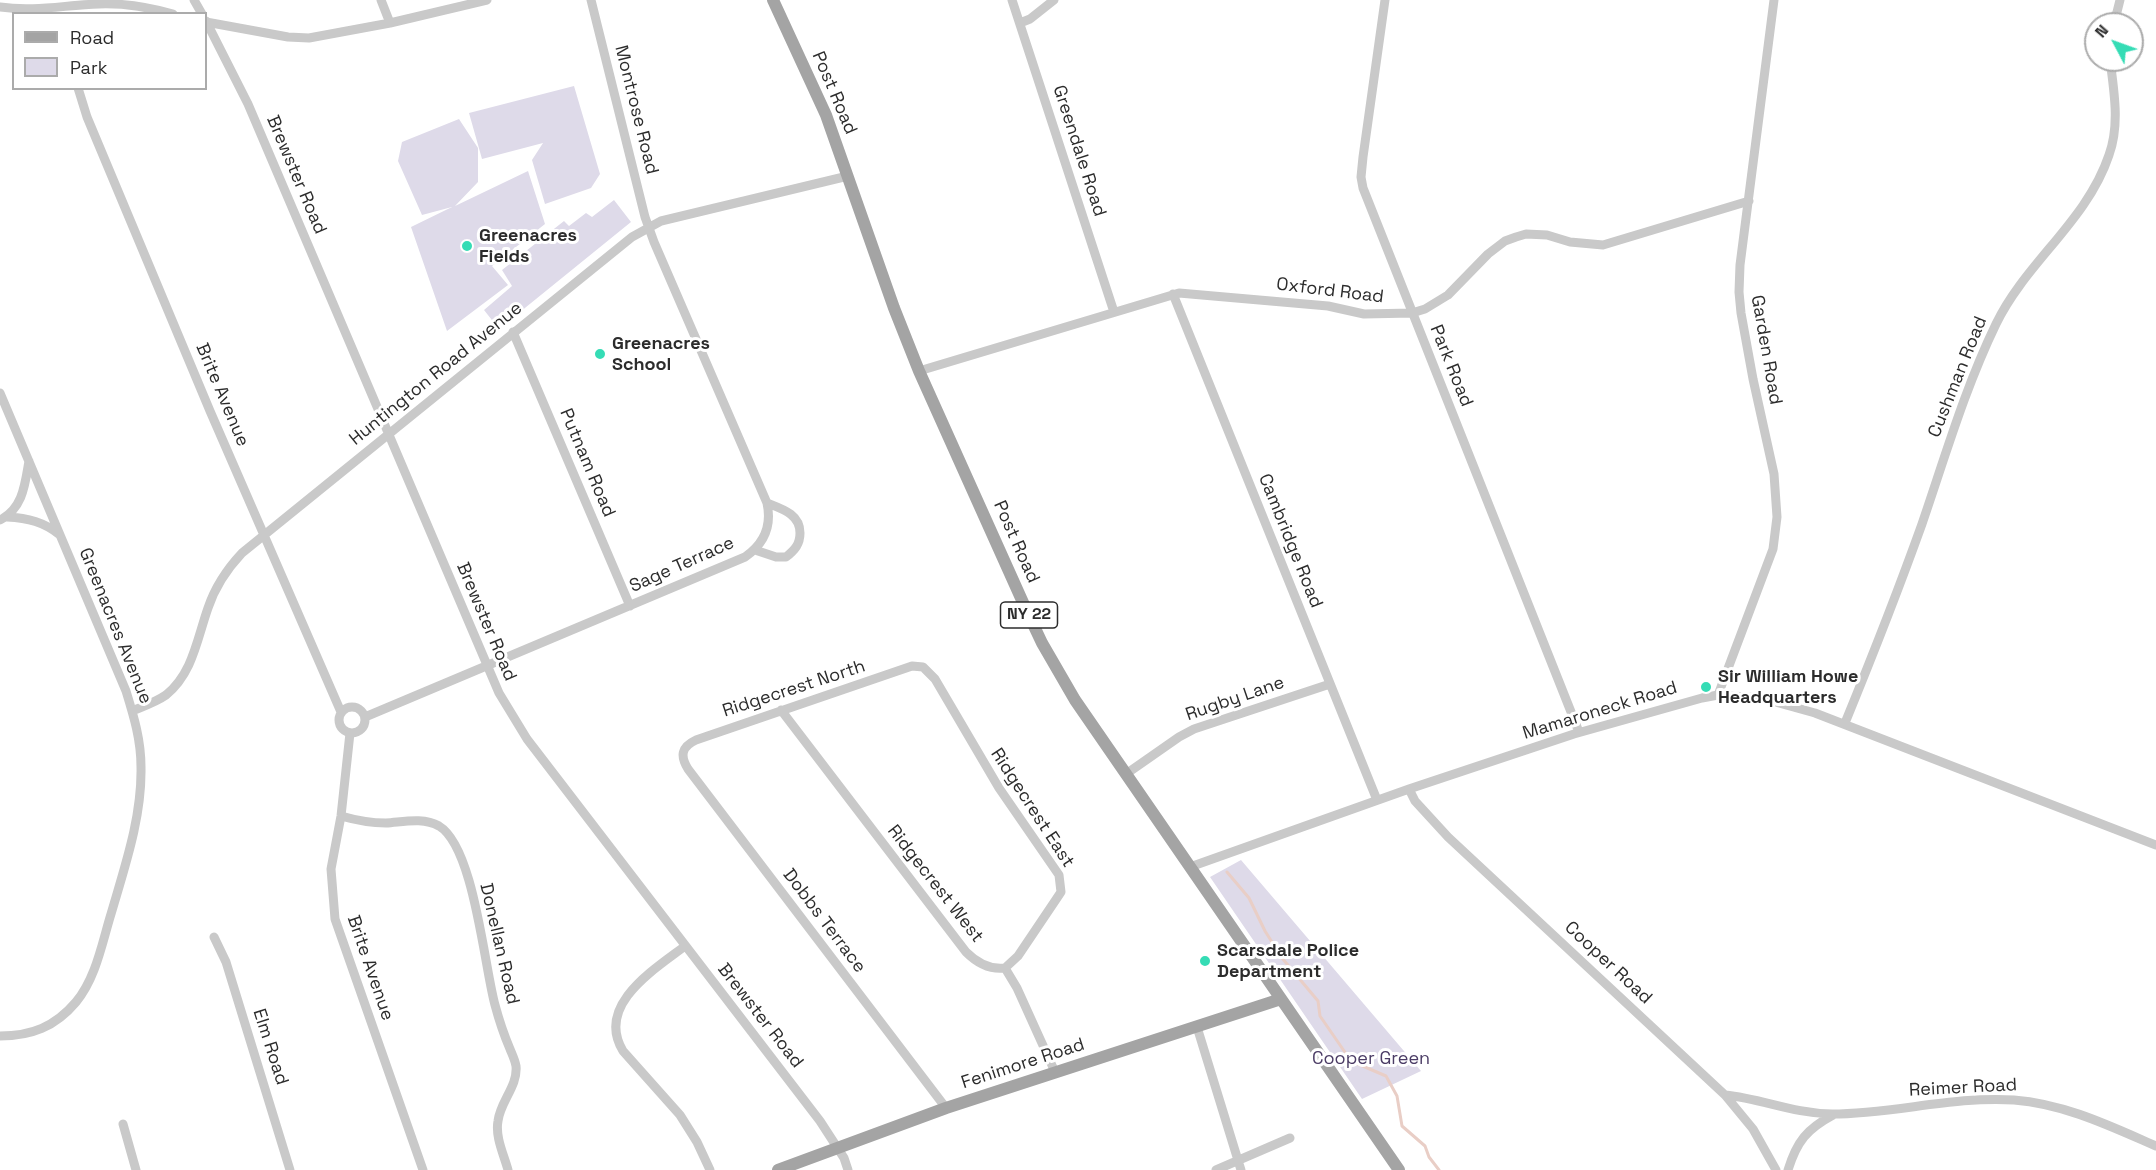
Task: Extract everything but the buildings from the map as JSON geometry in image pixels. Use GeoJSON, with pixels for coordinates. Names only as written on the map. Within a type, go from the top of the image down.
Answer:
{"type":"FeatureCollection","features":[{"type":"Feature","properties":{"kind":"main road","name":"Post Road"},"geometry":{"type":"LineString","coordinates":[[773,0],[826,115],[919,372],[1042,643],[1075,700],[1399,1170]]}},
{"type":"Feature","properties":{"kind":"main road","name":"Fenimore Road"},"geometry":{"type":"LineString","coordinates":[[778,1170],[946,1108],[1281,999]]}},
{"type":"Feature","properties":{"kind":"street"},"geometry":{"type":"LineString","coordinates":[[381,0],[390,23]]}},
{"type":"Feature","properties":{"kind":"street"},"geometry":{"type":"LineString","coordinates":[[207,22],[298,38],[322,37],[487,0]]}},
{"type":"Feature","properties":{"kind":"street","name":"Montrose Road"},"geometry":{"type":"LineString","coordinates":[[591,0],[649,228]]}},
{"type":"Feature","properties":{"kind":"street","name":"Greendale Road"},"geometry":{"type":"LineString","coordinates":[[1011,0],[1114,312]]}},
{"type":"Feature","properties":{"kind":"street"},"geometry":{"type":"LineString","coordinates":[[1020,23],[1054,0]]}},
{"type":"Feature","properties":{"kind":"street","name":"Park Road"},"geometry":{"type":"LineString","coordinates":[[1385,0],[1361,177],[1367,200],[1579,732]]}},
{"type":"Feature","properties":{"kind":"street","name":"Garden Road"},"geometry":{"type":"LineString","coordinates":[[1718,695],[1773,549],[1777,518],[1774,474],[1753,379],[1740,301],[1740,265],[1774,0]]}},
{"type":"Feature","properties":{"kind":"street"},"geometry":{"type":"LineString","coordinates":[[0,7],[27,10],[68,10],[97,4],[126,4],[164,12]]}},
{"type":"Feature","properties":{"kind":"street","name":"Brewster Road"},"geometry":{"type":"LineString","coordinates":[[207,24],[248,104],[499,693],[527,740],[820,1121],[848,1170]]}},
{"type":"Feature","properties":{"kind":"street","name":"Cushman Road"},"geometry":{"type":"LineString","coordinates":[[1845,723],[1898,591],[1948,445],[1997,323],[2016,289],[2082,209],[2103,172],[2114,130],[2115,99],[2112,72]]}},
{"type":"Feature","properties":{"kind":"street","name":"Brite Avenue"},"geometry":{"type":"LineString","coordinates":[[79,90],[87,117],[210,411],[341,712],[338,719],[340,727],[350,733],[341,816],[331,869],[335,919],[423,1170]]}},
{"type":"Feature","properties":{"kind":"street","name":"Huntington Road Avenue"},"geometry":{"type":"LineString","coordinates":[[132,711],[161,698],[180,680],[190,662],[208,607],[220,582],[235,561],[264,534],[619,247],[662,221],[848,176]]}},
{"type":"Feature","properties":{"kind":"street","name":"Oxford Road"},"geometry":{"type":"LineString","coordinates":[[919,372],[1173,294],[1214,295],[1328,306],[1364,314],[1412,314],[1448,295],[1488,254],[1505,241],[1516,237],[1526,234],[1547,235],[1570,242],[1603,245],[1749,201]]}},
{"type":"Feature","properties":{"kind":"street","name":"Sage Terrace"},"geometry":{"type":"LineString","coordinates":[[365,717],[745,557],[755,550],[766,533],[769,514],[767,503],[649,228]]}},
{"type":"Feature","properties":{"kind":"street","name":"Cambridge Road"},"geometry":{"type":"LineString","coordinates":[[1173,294],[1377,800]]}},
{"type":"Feature","properties":{"kind":"street","name":"Putnam Road"},"geometry":{"type":"LineString","coordinates":[[513,332],[630,606]]}},
{"type":"Feature","properties":{"kind":"street","name":"Greenacres Avenue"},"geometry":{"type":"LineString","coordinates":[[0,393],[126,691],[138,731],[141,767],[136,820],[92,973],[77,1001],[55,1021],[24,1035],[0,1036]]}},
{"type":"Feature","properties":{"kind":"street"},"geometry":{"type":"LineString","coordinates":[[4,519],[17,505],[24,492],[29,461]]}},
{"type":"Feature","properties":{"kind":"street"},"geometry":{"type":"LineString","coordinates":[[755,550],[776,557],[786,557],[798,544],[800,528],[798,521],[784,510],[767,503]]}},
{"type":"Feature","properties":{"kind":"street"},"geometry":{"type":"LineString","coordinates":[[4,519],[26,518],[40,522],[61,535]]}},
{"type":"Feature","properties":{"kind":"street","name":"Ridgecrest North"},"geometry":{"type":"LineString","coordinates":[[682,751],[689,743],[696,740],[920,665]]}},
{"type":"Feature","properties":{"kind":"street","name":"Ridgecrest East"},"geometry":{"type":"LineString","coordinates":[[920,665],[935,679],[999,788],[1059,875],[1060,891],[1055,901],[1018,956],[1005,968]]}},
{"type":"Feature","properties":{"kind":"street","name":"Rugby Lane"},"geometry":{"type":"LineString","coordinates":[[1126,774],[1194,729],[1330,684]]}},
{"type":"Feature","properties":{"kind":"street","name":"Mamaroneck Road"},"geometry":{"type":"LineString","coordinates":[[1190,867],[1377,800],[1579,732],[1718,695],[1777,702],[1845,723],[2156,843]]}},
{"type":"Feature","properties":{"kind":"street"},"geometry":{"type":"LineString","coordinates":[[341,712],[348,707],[357,708],[365,717],[361,730],[350,733]]}},
{"type":"Feature","properties":{"kind":"street","name":"Ridgecrest West"},"geometry":{"type":"LineString","coordinates":[[781,710],[966,952],[975,961],[989,968],[1005,968]]}},
{"type":"Feature","properties":{"kind":"street","name":"Dobbs Terrace"},"geometry":{"type":"LineString","coordinates":[[682,751],[682,758],[688,769],[946,1108]]}},
{"type":"Feature","properties":{"kind":"street","name":"Cooper Road"},"geometry":{"type":"LineString","coordinates":[[1409,789],[1415,801],[1448,837],[1725,1095],[1752,1129],[1776,1170]]}},
{"type":"Feature","properties":{"kind":"street","name":"Donellan Road"},"geometry":{"type":"LineString","coordinates":[[341,816],[385,823],[422,821],[431,823],[446,831],[459,851],[477,918],[493,999],[516,1067],[514,1081],[497,1124],[507,1170]]}},
{"type":"Feature","properties":{"kind":"street","name":"Elm Road"},"geometry":{"type":"LineString","coordinates":[[214,937],[226,962],[290,1170]]}},
{"type":"Feature","properties":{"kind":"street"},"geometry":{"type":"LineString","coordinates":[[685,946],[643,978],[627,996],[620,1011],[616,1030],[623,1051],[680,1115],[697,1142],[710,1170]]}},
{"type":"Feature","properties":{"kind":"street"},"geometry":{"type":"LineString","coordinates":[[1005,968],[1017,988],[1055,1072]]}},
{"type":"Feature","properties":{"kind":"street"},"geometry":{"type":"LineString","coordinates":[[1197,1028],[1239,1165]]}},
{"type":"Feature","properties":{"kind":"street","name":"Reimer Road"},"geometry":{"type":"LineString","coordinates":[[1725,1095],[1745,1097],[1773,1106],[1809,1113],[1835,1114],[1958,1102],[2013,1100],[2046,1104],[2074,1112],[2156,1146]]}},
{"type":"Feature","properties":{"kind":"street","name":"Reimer Road"},"geometry":{"type":"LineString","coordinates":[[1788,1170],[1794,1151],[1803,1138],[1818,1124],[1835,1114]]}},
{"type":"Feature","properties":{"kind":"street"},"geometry":{"type":"LineString","coordinates":[[123,1124],[136,1170]]}},
{"type":"Feature","properties":{"kind":"street"},"geometry":{"type":"LineString","coordinates":[[1216,1170],[1239,1165],[1290,1138]]}},
{"type":"Feature","properties":{"kind":"green space"},"geometry":{"type":"Polygon","coordinates":[[[574,86],[600,174],[591,188],[545,204],[532,160],[543,143],[482,159],[469,113],[574,86]]]}},
{"type":"Feature","properties":{"kind":"green space","name":"Greenacres Fields"},"geometry":{"type":"Polygon","coordinates":[[[459,119],[478,148],[478,182],[455,206],[528,171],[545,224],[492,266],[508,285],[447,331],[411,227],[452,207],[422,215],[398,161],[402,142],[459,119]]]}},
{"type":"Feature","properties":{"kind":"green space"},"geometry":{"type":"Polygon","coordinates":[[[614,200],[631,222],[499,329],[484,310],[512,286],[502,270],[564,221],[569,226],[586,213],[592,217],[614,200]]]}},
{"type":"Feature","properties":{"kind":"green space","name":"Cooper Green"},"geometry":{"type":"Polygon","coordinates":[[[1241,860],[1421,1071],[1362,1099],[1210,877],[1241,860]]]}},
{"type":"Feature","properties":{"kind":"waterway"},"geometry":{"type":"LineString","coordinates":[[1227,872],[1249,898],[1265,931],[1282,958],[1318,1001],[1320,1016],[1351,1061],[1386,1076],[1397,1096],[1402,1126],[1425,1146],[1429,1157],[1439,1170]]}},
{"type":"Feature","properties":{"kind":"place","name":"Greenacres Fields"},"geometry":{"type":"Point","coordinates":[467,246]}},
{"type":"Feature","properties":{"kind":"place","name":"Greenacres School"},"geometry":{"type":"Point","coordinates":[600,354]}},
{"type":"Feature","properties":{"kind":"place","name":"Sir William Howe Headquarters"},"geometry":{"type":"Point","coordinates":[1706,687]}},
{"type":"Feature","properties":{"kind":"place","name":"Scarsdale Police Department"},"geometry":{"type":"Point","coordinates":[1205,961]}}]}
